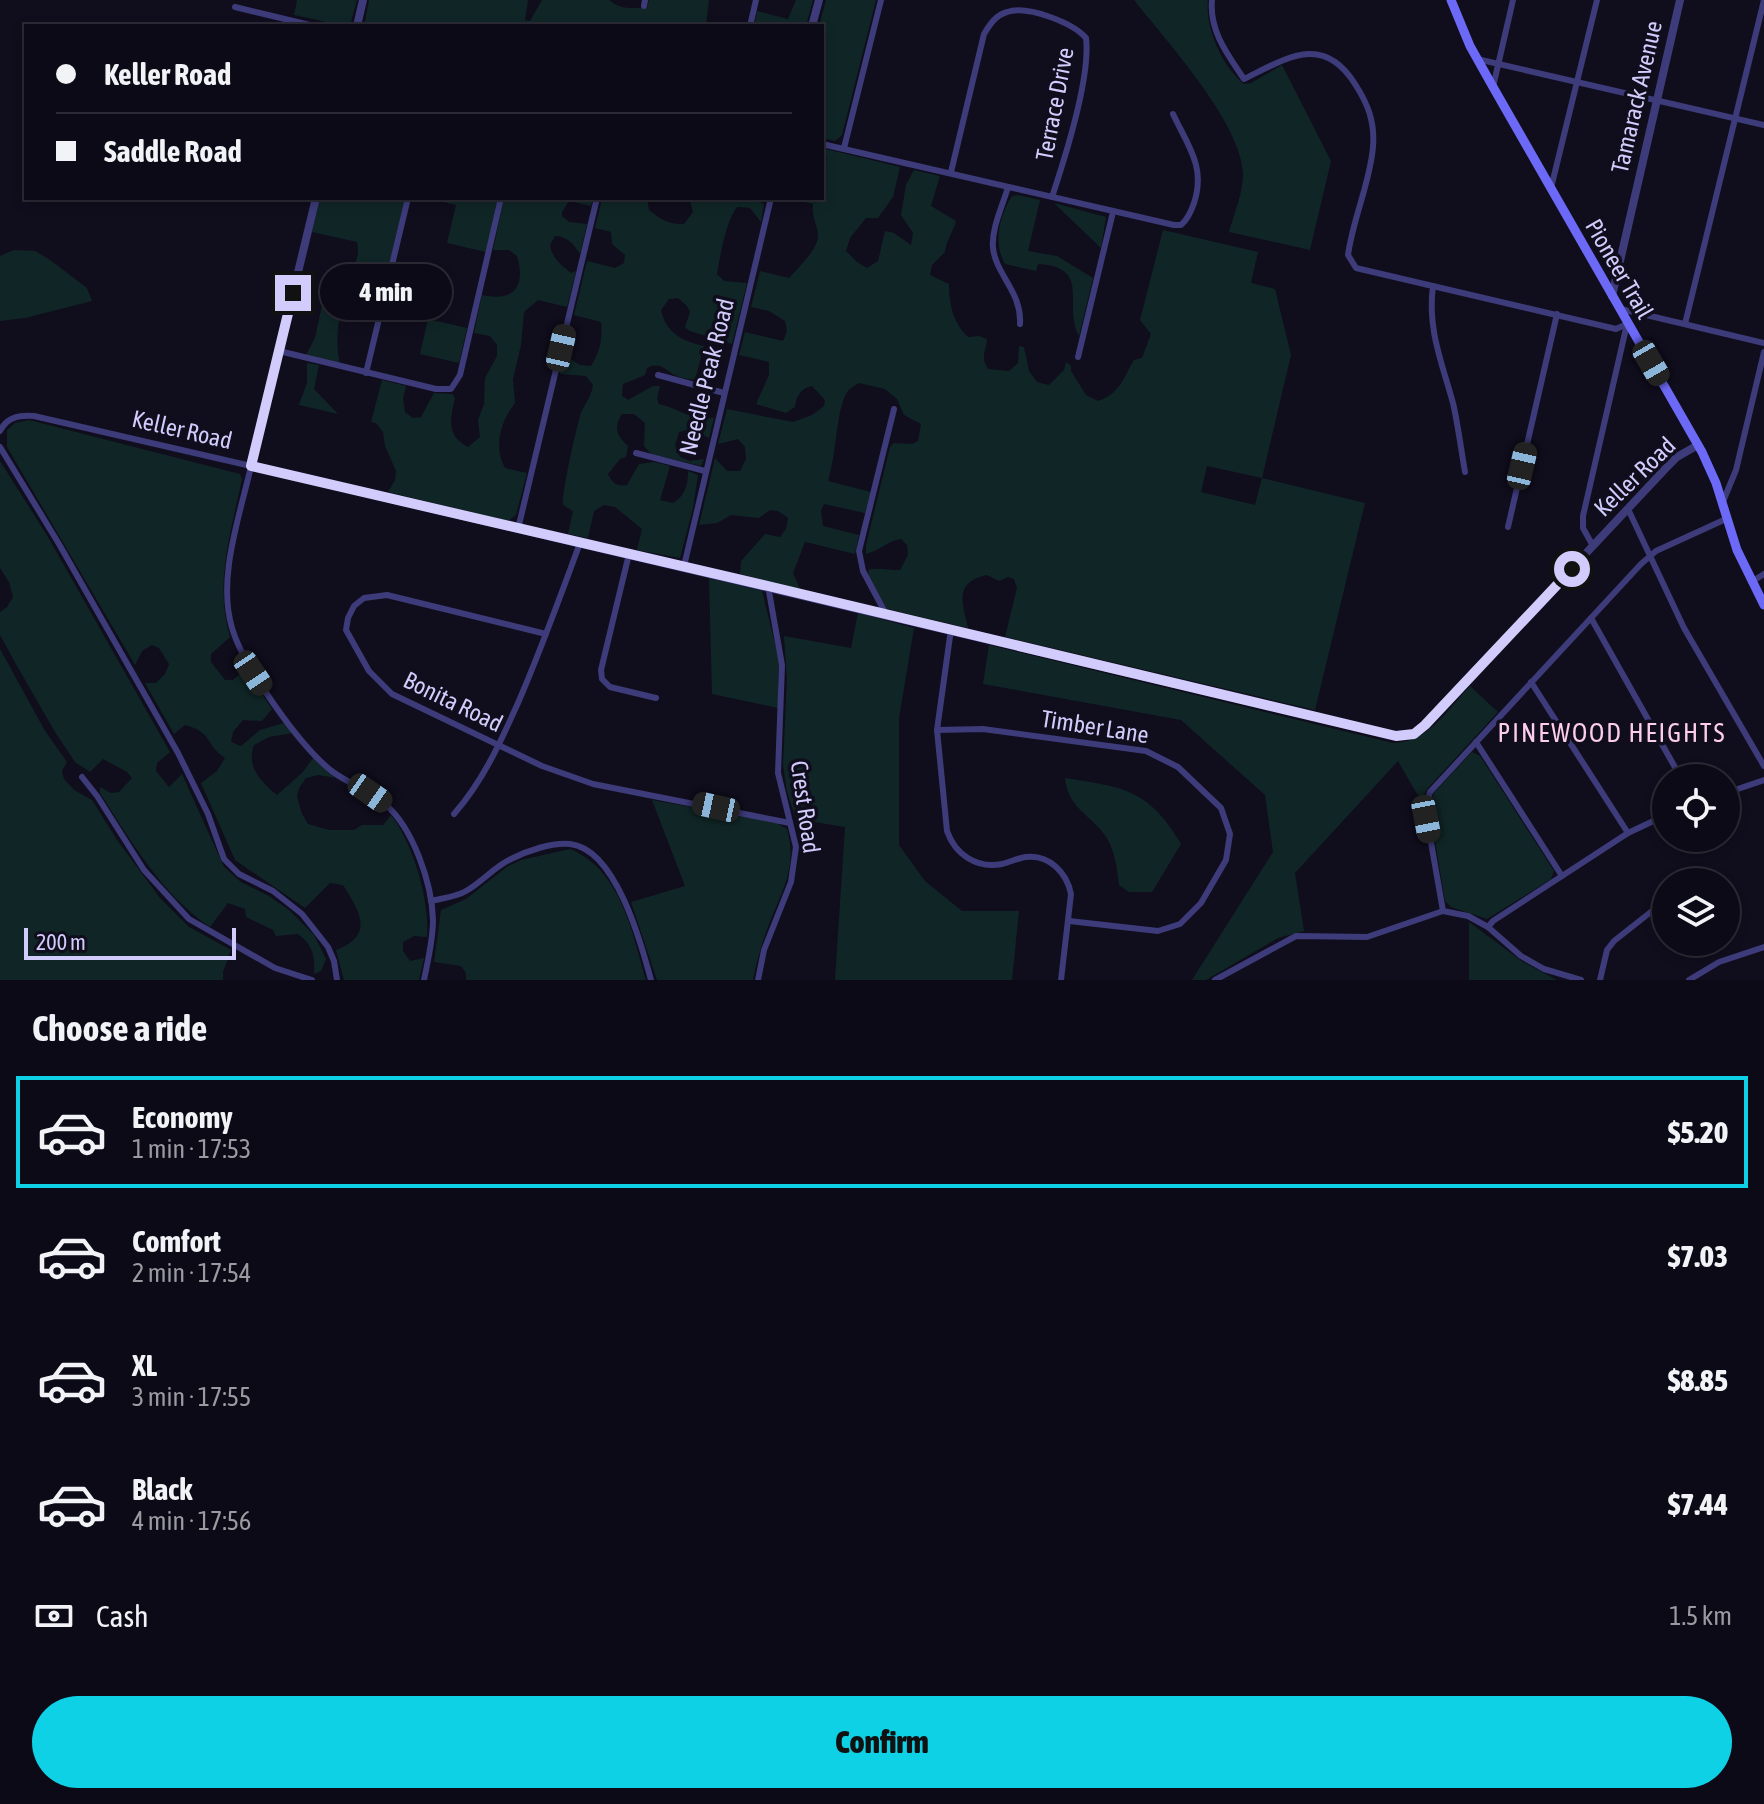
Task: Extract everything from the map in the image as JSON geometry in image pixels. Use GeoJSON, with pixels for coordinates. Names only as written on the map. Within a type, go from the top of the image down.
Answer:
{"type":"FeatureCollection","features":[{"type":"Feature","properties":{"kind":"main road","name":"Pioneer Trail"},"geometry":{"type":"LineString","coordinates":[[1451,0],[1477,59],[1550,191],[1698,445],[1713,475],[1726,519],[1751,582],[1764,605]]}},
{"type":"Feature","properties":{"kind":"street"},"geometry":{"type":"LineString","coordinates":[[357,24],[363,0]]}},
{"type":"Feature","properties":{"kind":"street"},"geometry":{"type":"LineString","coordinates":[[750,24],[756,0]]}},
{"type":"Feature","properties":{"kind":"street"},"geometry":{"type":"LineString","coordinates":[[813,24],[819,0]]}},
{"type":"Feature","properties":{"kind":"street"},"geometry":{"type":"LineString","coordinates":[[844,148],[881,0]]}},
{"type":"Feature","properties":{"kind":"street"},"geometry":{"type":"LineString","coordinates":[[1212,0],[1212,22],[1217,35],[1244,79],[1297,55],[1326,55],[1346,70],[1365,100],[1373,129],[1373,149],[1350,243],[1348,255],[1351,263],[1365,270],[1616,329],[1627,324]]}},
{"type":"Feature","properties":{"kind":"street"},"geometry":{"type":"LineString","coordinates":[[1493,87],[1513,0]]}},
{"type":"Feature","properties":{"kind":"street"},"geometry":{"type":"LineString","coordinates":[[1550,191],[1597,0]]}},
{"type":"Feature","properties":{"kind":"street","name":"Tamarack Avenue"},"geometry":{"type":"LineString","coordinates":[[1612,297],[1680,0]]}},
{"type":"Feature","properties":{"kind":"street"},"geometry":{"type":"LineString","coordinates":[[1685,324],[1764,0]]}},
{"type":"Feature","properties":{"kind":"street"},"geometry":{"type":"LineString","coordinates":[[235,7],[306,24]]}},
{"type":"Feature","properties":{"kind":"street","name":"Terrace Drive"},"geometry":{"type":"LineString","coordinates":[[951,172],[984,34],[993,19],[1005,12],[1026,11],[1069,24],[1086,38],[1085,68],[1066,152],[1052,197]]}},
{"type":"Feature","properties":{"kind":"street"},"geometry":{"type":"LineString","coordinates":[[1477,59],[1764,125]]}},
{"type":"Feature","properties":{"kind":"street"},"geometry":{"type":"LineString","coordinates":[[824,144],[1162,224],[1181,225],[1191,213],[1200,181],[1193,154],[1173,114]]}},
{"type":"Feature","properties":{"kind":"street"},"geometry":{"type":"LineString","coordinates":[[1008,187],[993,244],[996,258],[1017,299],[1020,324]]}},
{"type":"Feature","properties":{"kind":"street"},"geometry":{"type":"LineString","coordinates":[[316,200],[251,466],[228,585],[232,628],[240,648],[275,705],[325,764],[383,803],[402,823],[415,848],[431,901],[432,941],[424,980]]}},
{"type":"Feature","properties":{"kind":"street"},"geometry":{"type":"LineString","coordinates":[[366,373],[408,200]]}},
{"type":"Feature","properties":{"kind":"street"},"geometry":{"type":"LineString","coordinates":[[279,351],[445,391],[457,383],[501,200]]}},
{"type":"Feature","properties":{"kind":"street"},"geometry":{"type":"LineString","coordinates":[[518,529],[597,200]]}},
{"type":"Feature","properties":{"kind":"street","name":"Needle Peak Road"},"geometry":{"type":"LineString","coordinates":[[684,566],[771,200]]}},
{"type":"Feature","properties":{"kind":"street"},"geometry":{"type":"LineString","coordinates":[[1078,357],[1113,212]]}},
{"type":"Feature","properties":{"kind":"street"},"geometry":{"type":"LineString","coordinates":[[1433,286],[1429,309],[1454,406],[1465,472]]}},
{"type":"Feature","properties":{"kind":"street"},"geometry":{"type":"LineString","coordinates":[[1618,308],[1764,343]]}},
{"type":"Feature","properties":{"kind":"street"},"geometry":{"type":"LineString","coordinates":[[1508,527],[1557,314]]}},
{"type":"Feature","properties":{"kind":"street"},"geometry":{"type":"LineString","coordinates":[[1593,546],[1583,528],[1583,516],[1627,324]]}},
{"type":"Feature","properties":{"kind":"street"},"geometry":{"type":"LineString","coordinates":[[1722,504],[1736,470],[1764,352]]}},
{"type":"Feature","properties":{"kind":"street"},"geometry":{"type":"LineString","coordinates":[[658,375],[724,393]]}},
{"type":"Feature","properties":{"kind":"street"},"geometry":{"type":"LineString","coordinates":[[887,616],[863,571],[859,551],[894,409]]}},
{"type":"Feature","properties":{"kind":"street","name":"Keller Road"},"geometry":{"type":"LineString","coordinates":[[0,431],[9,419],[21,415],[34,416],[1405,737],[1425,725],[1677,457],[1698,445]]}},
{"type":"Feature","properties":{"kind":"street"},"geometry":{"type":"LineString","coordinates":[[0,447],[178,753],[208,814],[224,859],[239,874],[273,891],[302,914],[328,947],[334,961],[337,979],[326,980]]}},
{"type":"Feature","properties":{"kind":"street"},"geometry":{"type":"LineString","coordinates":[[636,453],[705,471]]}},
{"type":"Feature","properties":{"kind":"street"},"geometry":{"type":"LineString","coordinates":[[1628,509],[1684,628],[1764,766]]}},
{"type":"Feature","properties":{"kind":"street"},"geometry":{"type":"LineString","coordinates":[[1443,911],[1426,819],[1426,800],[1430,792],[1649,556],[1726,519]]}},
{"type":"Feature","properties":{"kind":"street"},"geometry":{"type":"LineString","coordinates":[[454,814],[473,791],[499,745],[580,543]]}},
{"type":"Feature","properties":{"kind":"street"},"geometry":{"type":"LineString","coordinates":[[629,554],[601,670],[602,679],[610,687],[656,698]]}},
{"type":"Feature","properties":{"kind":"street"},"geometry":{"type":"LineString","coordinates":[[1751,582],[1764,574]]}},
{"type":"Feature","properties":{"kind":"street","name":"Crest Road"},"geometry":{"type":"LineString","coordinates":[[758,980],[764,950],[796,864],[796,847],[778,773],[782,665],[768,586]]}},
{"type":"Feature","properties":{"kind":"street","name":"Bonita Road"},"geometry":{"type":"LineString","coordinates":[[546,634],[387,595],[364,598],[354,606],[346,630],[381,685],[414,705],[542,766],[593,784],[790,823]]}},
{"type":"Feature","properties":{"kind":"street"},"geometry":{"type":"LineString","coordinates":[[1591,618],[1673,764]]}},
{"type":"Feature","properties":{"kind":"street"},"geometry":{"type":"LineString","coordinates":[[951,629],[937,730],[951,844],[963,856],[986,865],[1000,865],[1028,856],[1051,863],[1069,883],[1069,921],[1061,980]]}},
{"type":"Feature","properties":{"kind":"street"},"geometry":{"type":"LineString","coordinates":[[1531,682],[1628,833]]}},
{"type":"Feature","properties":{"kind":"street","name":"Timber Lane"},"geometry":{"type":"LineString","coordinates":[[937,730],[983,729],[1146,751],[1178,767],[1221,808],[1230,834],[1226,860],[1201,903],[1180,924],[1158,931],[1069,921]]}},
{"type":"Feature","properties":{"kind":"street"},"geometry":{"type":"LineString","coordinates":[[1476,742],[1562,876]]}},
{"type":"Feature","properties":{"kind":"street"},"geometry":{"type":"LineString","coordinates":[[82,777],[144,870],[189,919],[275,968],[312,980]]}},
{"type":"Feature","properties":{"kind":"street"},"geometry":{"type":"LineString","coordinates":[[1740,788],[1764,780]]}},
{"type":"Feature","properties":{"kind":"street"},"geometry":{"type":"LineString","coordinates":[[1488,927],[1628,833],[1652,822]]}},
{"type":"Feature","properties":{"kind":"street"},"geometry":{"type":"LineString","coordinates":[[431,901],[466,891],[494,869],[527,852],[568,843],[579,846],[603,866],[625,901],[651,980]]}},
{"type":"Feature","properties":{"kind":"street"},"geometry":{"type":"LineString","coordinates":[[1215,980],[1296,936],[1367,937],[1443,911],[1468,916],[1488,927],[1521,956],[1544,969],[1581,980]]}},
{"type":"Feature","properties":{"kind":"street"},"geometry":{"type":"LineString","coordinates":[[1600,980],[1607,950],[1652,911]]}},
{"type":"Feature","properties":{"kind":"street"},"geometry":{"type":"LineString","coordinates":[[1689,980],[1719,962],[1764,947]]}},
{"type":"Feature","properties":{"kind":"green space"},"geometry":{"type":"Polygon","coordinates":[[[297,0],[357,0],[348,24],[294,15],[297,0]]]}},
{"type":"Feature","properties":{"kind":"green space"},"geometry":{"type":"Polygon","coordinates":[[[369,0],[528,0],[525,20],[530,21],[542,0],[609,0],[623,7],[647,8],[649,0],[709,0],[706,24],[364,24],[369,0]]]}},
{"type":"Feature","properties":{"kind":"green space"},"geometry":{"type":"Polygon","coordinates":[[[796,0],[813,0],[807,24],[754,24],[757,11],[788,19],[796,0]]]}},
{"type":"Feature","properties":{"kind":"green space"},"geometry":{"type":"Polygon","coordinates":[[[826,0],[876,0],[842,135],[835,141],[824,138],[824,24],[820,24],[826,0]]]}},
{"type":"Feature","properties":{"kind":"green space"},"geometry":{"type":"Polygon","coordinates":[[[1134,0],[1208,0],[1209,22],[1217,46],[1244,84],[1282,65],[1331,161],[1310,250],[1229,232],[1243,179],[1239,151],[1199,82],[1134,0]]]}},
{"type":"Feature","properties":{"kind":"green space"},"geometry":{"type":"Polygon","coordinates":[[[824,148],[900,167],[893,197],[878,218],[866,218],[850,238],[846,251],[867,268],[878,261],[885,231],[894,233],[911,245],[913,233],[901,215],[906,185],[914,170],[940,176],[931,206],[956,221],[945,252],[932,265],[930,275],[949,284],[953,313],[963,332],[968,337],[987,339],[984,358],[988,369],[1009,371],[1018,363],[1019,346],[1024,347],[1029,371],[1037,382],[1049,385],[1064,370],[1066,362],[1086,395],[1098,401],[1112,394],[1134,360],[1142,358],[1151,334],[1140,320],[1163,230],[1258,252],[1251,283],[1275,289],[1291,355],[1262,478],[1365,503],[1315,710],[1005,637],[1017,588],[1014,579],[1008,577],[999,581],[987,575],[976,578],[965,588],[963,602],[968,628],[887,609],[868,570],[900,570],[908,555],[907,545],[901,539],[866,554],[866,545],[890,447],[894,443],[912,444],[918,441],[921,424],[904,415],[897,399],[885,389],[859,383],[846,394],[828,481],[871,492],[865,513],[824,504],[821,511],[823,526],[859,535],[855,554],[805,542],[793,573],[800,589],[740,574],[741,561],[765,534],[780,537],[786,529],[788,518],[770,510],[759,518],[731,515],[717,523],[699,525],[715,458],[727,471],[740,471],[746,459],[745,447],[738,439],[718,444],[727,409],[793,422],[812,415],[824,406],[825,400],[812,386],[802,391],[795,407],[786,413],[756,404],[769,375],[769,362],[739,355],[745,332],[783,341],[787,331],[785,321],[769,311],[751,307],[760,271],[789,278],[815,247],[818,236],[813,204],[797,200],[824,200],[824,148]],[[1207,466],[1201,492],[1255,505],[1262,478],[1207,466]]]}},
{"type":"Feature","properties":{"kind":"green space"},"geometry":{"type":"Polygon","coordinates":[[[1012,196],[1040,200],[1028,251],[1057,256],[1093,278],[1079,336],[1073,312],[1071,280],[1065,272],[1038,264],[1036,271],[1005,264],[1001,256],[1001,221],[1012,196]]]}},
{"type":"Feature","properties":{"kind":"green space"},"geometry":{"type":"Polygon","coordinates":[[[320,200],[405,200],[383,290],[355,284],[341,312],[337,344],[340,364],[306,355],[315,338],[328,277],[342,276],[352,268],[357,256],[357,242],[312,232],[320,200]]]}},
{"type":"Feature","properties":{"kind":"green space"},"geometry":{"type":"Polygon","coordinates":[[[435,200],[498,200],[486,252],[447,243],[456,205],[435,200]]]}},
{"type":"Feature","properties":{"kind":"green space"},"geometry":{"type":"Polygon","coordinates":[[[504,200],[592,200],[591,206],[569,201],[562,212],[569,222],[587,224],[580,254],[563,238],[555,236],[550,245],[560,264],[571,273],[576,271],[567,307],[538,300],[524,312],[513,379],[515,403],[506,417],[499,443],[505,468],[527,473],[516,515],[508,521],[388,492],[396,471],[385,446],[383,432],[376,423],[371,422],[382,380],[406,386],[403,399],[405,412],[413,418],[421,417],[434,393],[452,394],[455,398],[451,426],[456,438],[468,447],[480,437],[478,420],[484,404],[485,378],[497,356],[497,345],[490,336],[474,333],[482,295],[510,294],[515,290],[520,276],[517,256],[509,250],[493,250],[504,200]]]}},
{"type":"Feature","properties":{"kind":"green space"},"geometry":{"type":"Polygon","coordinates":[[[602,200],[647,200],[649,210],[674,224],[684,224],[693,212],[690,200],[756,200],[764,204],[761,222],[750,208],[737,207],[722,249],[717,274],[724,281],[747,283],[732,344],[690,331],[685,327],[690,312],[687,306],[678,298],[669,299],[661,310],[667,325],[689,342],[704,346],[695,380],[655,366],[647,368],[645,375],[623,384],[622,396],[628,400],[653,386],[660,386],[659,404],[692,416],[714,418],[709,438],[692,429],[679,432],[675,445],[680,457],[690,461],[704,459],[701,466],[651,454],[644,446],[645,423],[634,414],[622,414],[617,428],[628,446],[626,457],[620,459],[608,474],[615,484],[627,485],[639,464],[654,462],[670,466],[660,500],[673,503],[685,490],[688,471],[698,475],[680,558],[637,550],[642,529],[615,507],[604,505],[594,511],[588,538],[568,534],[573,511],[563,505],[564,489],[579,420],[593,385],[586,376],[560,374],[565,355],[580,365],[591,366],[600,345],[601,322],[574,315],[587,261],[615,268],[624,263],[625,255],[612,244],[611,232],[595,228],[602,200]]]}},
{"type":"Feature","properties":{"kind":"green space"},"geometry":{"type":"Polygon","coordinates":[[[1054,203],[1106,217],[1101,248],[1054,203]]]}},
{"type":"Feature","properties":{"kind":"green space"},"geometry":{"type":"Polygon","coordinates":[[[14,250],[35,251],[50,260],[87,288],[92,301],[0,321],[0,256],[14,250]]]}},
{"type":"Feature","properties":{"kind":"green space"},"geometry":{"type":"Polygon","coordinates":[[[428,319],[467,328],[459,363],[420,354],[428,319]]]}},
{"type":"Feature","properties":{"kind":"green space"},"geometry":{"type":"Polygon","coordinates":[[[307,363],[319,365],[314,389],[338,414],[299,405],[307,383],[307,363]]]}},
{"type":"Feature","properties":{"kind":"green space"},"geometry":{"type":"Polygon","coordinates":[[[29,420],[240,474],[242,479],[224,578],[225,617],[230,637],[211,654],[211,662],[225,680],[233,680],[245,669],[272,709],[262,721],[243,720],[233,732],[231,742],[241,746],[260,730],[284,723],[293,733],[269,737],[254,745],[252,760],[261,779],[277,795],[303,772],[313,758],[335,778],[319,775],[306,778],[299,788],[297,797],[308,824],[329,830],[354,830],[362,825],[383,825],[391,815],[413,856],[426,907],[427,937],[414,936],[403,942],[403,951],[410,961],[424,958],[419,980],[344,980],[336,950],[356,937],[360,922],[355,904],[343,885],[330,883],[305,908],[235,860],[201,783],[217,771],[225,758],[205,735],[194,728],[185,725],[174,734],[145,683],[156,683],[169,664],[159,648],[152,645],[142,651],[135,665],[7,447],[7,430],[15,423],[29,420]]]}},
{"type":"Feature","properties":{"kind":"green space"},"geometry":{"type":"Polygon","coordinates":[[[0,461],[48,537],[170,752],[157,763],[156,771],[169,787],[182,774],[224,867],[241,882],[289,910],[314,935],[326,959],[321,971],[314,974],[312,951],[298,934],[276,936],[273,930],[246,917],[245,909],[228,903],[210,927],[193,914],[162,883],[100,793],[100,787],[111,793],[119,792],[132,778],[103,759],[90,772],[75,762],[55,732],[0,635],[0,612],[13,597],[9,582],[0,568],[0,461]]]}},
{"type":"Feature","properties":{"kind":"green space"},"geometry":{"type":"Polygon","coordinates":[[[709,578],[762,591],[779,660],[778,708],[712,694],[709,578]]]}},
{"type":"Feature","properties":{"kind":"green space"},"geometry":{"type":"Polygon","coordinates":[[[858,613],[914,628],[899,718],[899,845],[925,881],[962,911],[1019,911],[1012,980],[835,980],[845,827],[796,819],[787,792],[783,764],[787,679],[784,636],[851,648],[858,613]]]}},
{"type":"Feature","properties":{"kind":"green space"},"geometry":{"type":"Polygon","coordinates":[[[989,645],[1393,743],[1427,731],[1470,686],[1498,712],[1427,789],[1421,801],[1398,761],[1295,873],[1304,931],[1278,938],[1206,980],[1192,980],[1273,852],[1265,795],[1181,720],[983,684],[989,645]]]}},
{"type":"Feature","properties":{"kind":"green space"},"geometry":{"type":"Polygon","coordinates":[[[0,649],[45,731],[67,762],[62,771],[64,779],[74,790],[92,800],[160,898],[189,927],[231,950],[223,980],[0,980],[0,649]]]}},
{"type":"Feature","properties":{"kind":"green space"},"geometry":{"type":"Polygon","coordinates":[[[1472,752],[1480,756],[1554,871],[1551,879],[1487,919],[1451,907],[1445,901],[1429,805],[1434,793],[1472,752]]]}},
{"type":"Feature","properties":{"kind":"green space"},"geometry":{"type":"Polygon","coordinates":[[[1065,778],[1103,784],[1133,794],[1146,801],[1169,826],[1181,844],[1152,892],[1129,892],[1119,885],[1109,842],[1073,801],[1065,778]]]}},
{"type":"Feature","properties":{"kind":"green space"},"geometry":{"type":"Polygon","coordinates":[[[652,800],[777,823],[787,829],[791,853],[788,876],[763,942],[753,980],[657,980],[631,902],[685,886],[652,800]]]}},
{"type":"Feature","properties":{"kind":"green space"},"geometry":{"type":"Polygon","coordinates":[[[570,849],[587,859],[613,887],[629,923],[646,980],[466,980],[461,966],[434,962],[441,910],[466,899],[508,866],[570,849]]]}},
{"type":"Feature","properties":{"kind":"green space"},"geometry":{"type":"Polygon","coordinates":[[[1469,922],[1523,962],[1557,980],[1469,980],[1469,922]]]}},
{"type":"Feature","properties":{"kind":"district","name":"PINEWOOD HEIGHTS"},"geometry":{"type":"Point","coordinates":[1612,733]}},
{"type":"Feature","properties":{"kind":"route"},"geometry":{"type":"LineString","coordinates":[[293,293],[251,466],[1396,736],[1414,734],[1425,725],[1572,569]]}}]}
